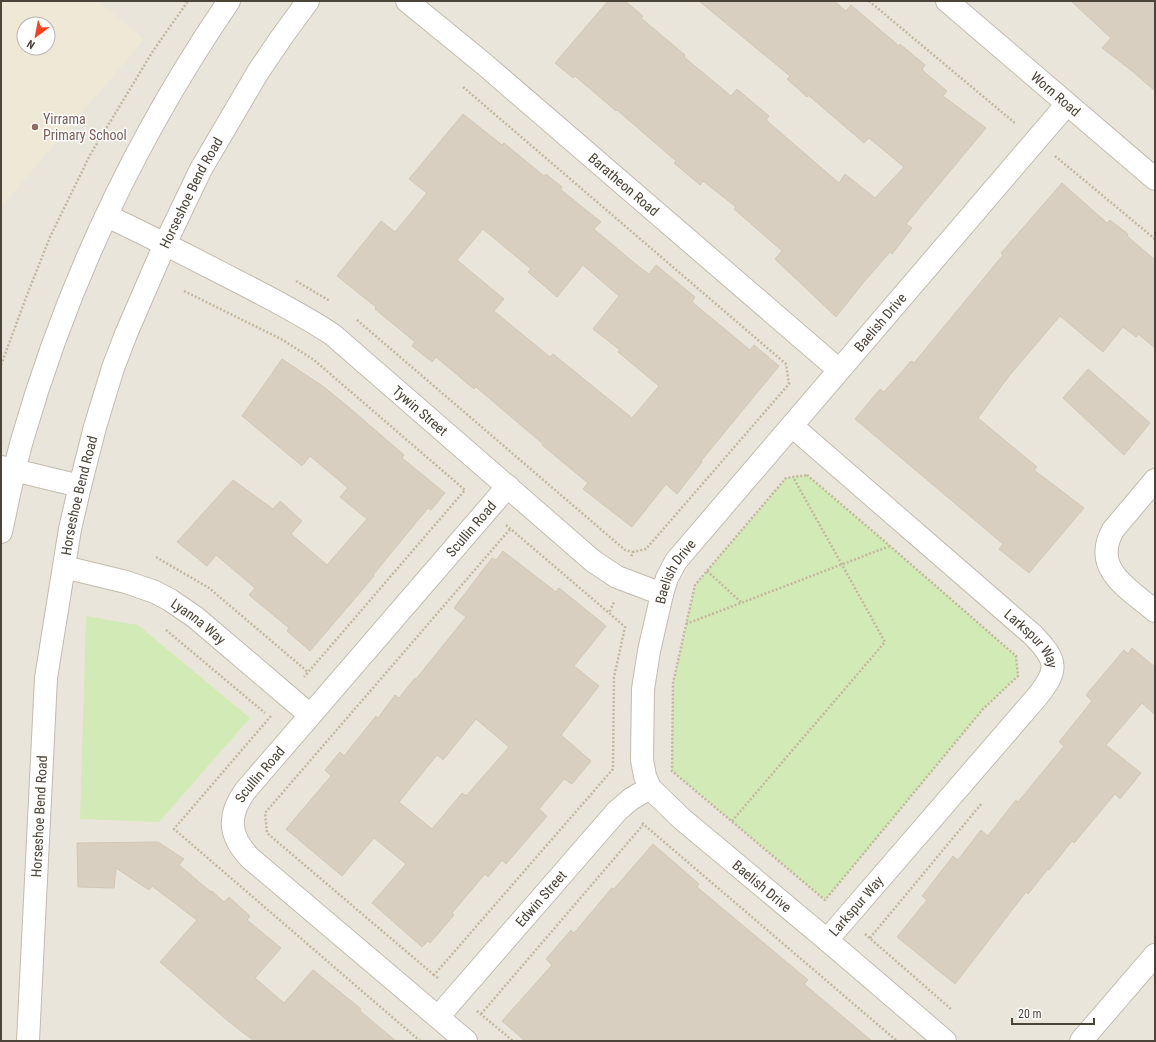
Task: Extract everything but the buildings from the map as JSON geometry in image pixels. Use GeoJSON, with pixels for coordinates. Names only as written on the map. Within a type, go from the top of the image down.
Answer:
{"type":"FeatureCollection","features":[{"type":"Feature","properties":{"kind":"street"},"geometry":{"type":"LineString","coordinates":[[1,532],[8,469],[23,438],[39,387],[75,287],[107,216],[146,136],[171,92],[229,1]]}},
{"type":"Feature","properties":{"kind":"street","name":"Horseshoe Bend Road"},"geometry":{"type":"LineString","coordinates":[[28,1041],[46,678],[70,530],[95,427],[113,368],[165,244],[195,181],[223,129],[269,55],[308,1]]}},
{"type":"Feature","properties":{"kind":"street","name":"Baratheon Road"},"geometry":{"type":"LineString","coordinates":[[407,1],[484,64],[839,370]]}},
{"type":"Feature","properties":{"kind":"street","name":"Worn Road"},"geometry":{"type":"LineString","coordinates":[[950,4],[1155,179]]}},
{"type":"Feature","properties":{"kind":"street","name":"Baelish Drive"},"geometry":{"type":"LineString","coordinates":[[945,1041],[682,819],[650,788],[645,776],[642,760],[643,690],[649,651],[662,594],[670,571],[684,551],[1068,104]]}},
{"type":"Feature","properties":{"kind":"street","name":"Tywin Street"},"geometry":{"type":"LineString","coordinates":[[107,216],[165,244],[311,320],[333,335],[593,561],[606,571],[662,594]]}},
{"type":"Feature","properties":{"kind":"street","name":"Larkspur Way"},"geometry":{"type":"LineString","coordinates":[[792,426],[1033,635],[1046,649],[1053,662],[1050,679],[1036,698],[827,940]]}},
{"type":"Feature","properties":{"kind":"street"},"geometry":{"type":"LineString","coordinates":[[8,469],[80,486]]}},
{"type":"Feature","properties":{"kind":"street"},"geometry":{"type":"LineString","coordinates":[[1155,480],[1113,530],[1109,536],[1106,551],[1107,562],[1119,581],[1155,611]]}},
{"type":"Feature","properties":{"kind":"street","name":"Scullin Road"},"geometry":{"type":"LineString","coordinates":[[466,1041],[250,858],[243,850],[234,833],[233,816],[241,796],[508,486]]}},
{"type":"Feature","properties":{"kind":"street","name":"Lyanna Way"},"geometry":{"type":"LineString","coordinates":[[64,567],[126,582],[155,592],[170,600],[195,617],[310,715]]}},
{"type":"Feature","properties":{"kind":"street","name":"Edwin Street"},"geometry":{"type":"LineString","coordinates":[[438,1017],[622,806],[650,788]]}},
{"type":"Feature","properties":{"kind":"street"},"geometry":{"type":"LineString","coordinates":[[1081,1041],[1155,955]]}},
{"type":"Feature","properties":{"kind":"path"},"geometry":{"type":"LineString","coordinates":[[1,365],[50,237],[90,155],[153,51],[188,1]]}},
{"type":"Feature","properties":{"kind":"path"},"geometry":{"type":"LineString","coordinates":[[869,1],[1155,239]]}},
{"type":"Feature","properties":{"kind":"path"},"geometry":{"type":"LineString","coordinates":[[353,317],[625,550],[633,552],[646,549],[789,384],[786,364],[463,87]]}},
{"type":"Feature","properties":{"kind":"path"},"geometry":{"type":"LineString","coordinates":[[293,280],[332,302]]}},
{"type":"Feature","properties":{"kind":"path"},"geometry":{"type":"LineString","coordinates":[[184,291],[283,340],[314,360],[625,627],[614,677],[613,769],[434,975]]}},
{"type":"Feature","properties":{"kind":"path"},"geometry":{"type":"LineString","coordinates":[[824,900],[983,709],[1018,676],[1016,656],[807,475],[786,478],[695,585],[673,683],[672,771],[824,900],[870,938],[951,1009]]}},
{"type":"Feature","properties":{"kind":"path"},"geometry":{"type":"LineString","coordinates":[[732,821],[885,642],[793,477]]}},
{"type":"Feature","properties":{"kind":"path"},"geometry":{"type":"LineString","coordinates":[[420,1041],[174,829],[465,490]]}},
{"type":"Feature","properties":{"kind":"path"},"geometry":{"type":"LineString","coordinates":[[510,528],[265,813],[267,833],[513,1041]]}},
{"type":"Feature","properties":{"kind":"path"},"geometry":{"type":"LineString","coordinates":[[686,624],[842,566],[890,546]]}},
{"type":"Feature","properties":{"kind":"path"},"geometry":{"type":"LineString","coordinates":[[609,613],[633,552]]}},
{"type":"Feature","properties":{"kind":"path"},"geometry":{"type":"LineString","coordinates":[[156,557],[209,588],[308,672]]}},
{"type":"Feature","properties":{"kind":"path"},"geometry":{"type":"LineString","coordinates":[[707,571],[742,603]]}},
{"type":"Feature","properties":{"kind":"path"},"geometry":{"type":"LineString","coordinates":[[165,629],[270,717]]}},
{"type":"Feature","properties":{"kind":"path"},"geometry":{"type":"LineString","coordinates":[[870,938],[984,800]]}},
{"type":"Feature","properties":{"kind":"path"},"geometry":{"type":"LineString","coordinates":[[622,806],[897,1041]]}},
{"type":"Feature","properties":{"kind":"path"},"geometry":{"type":"LineString","coordinates":[[481,1014],[643,824]]}},
{"type":"Feature","properties":{"kind":"shaded area"},"geometry":{"type":"Polygon","coordinates":[[[1,1],[1155,1],[1155,1041],[1,1041],[1,1]]]}},
{"type":"Feature","properties":{"kind":"shaded area","name":"Yirrama Primary School"},"geometry":{"type":"Polygon","coordinates":[[[1,1],[99,1],[144,40],[1,207],[1,1]]]}},
{"type":"Feature","properties":{"kind":"green space"},"geometry":{"type":"Polygon","coordinates":[[[807,475],[1016,656],[1018,676],[983,709],[825,900],[672,771],[673,683],[695,585],[786,478],[807,475]]]}},
{"type":"Feature","properties":{"kind":"green space"},"geometry":{"type":"Polygon","coordinates":[[[86,616],[138,625],[250,718],[159,822],[80,819],[86,616]]]}},
{"type":"Feature","properties":{"kind":"place","name":"Yirrama Primary School"},"geometry":{"type":"Point","coordinates":[35,127]}}]}
